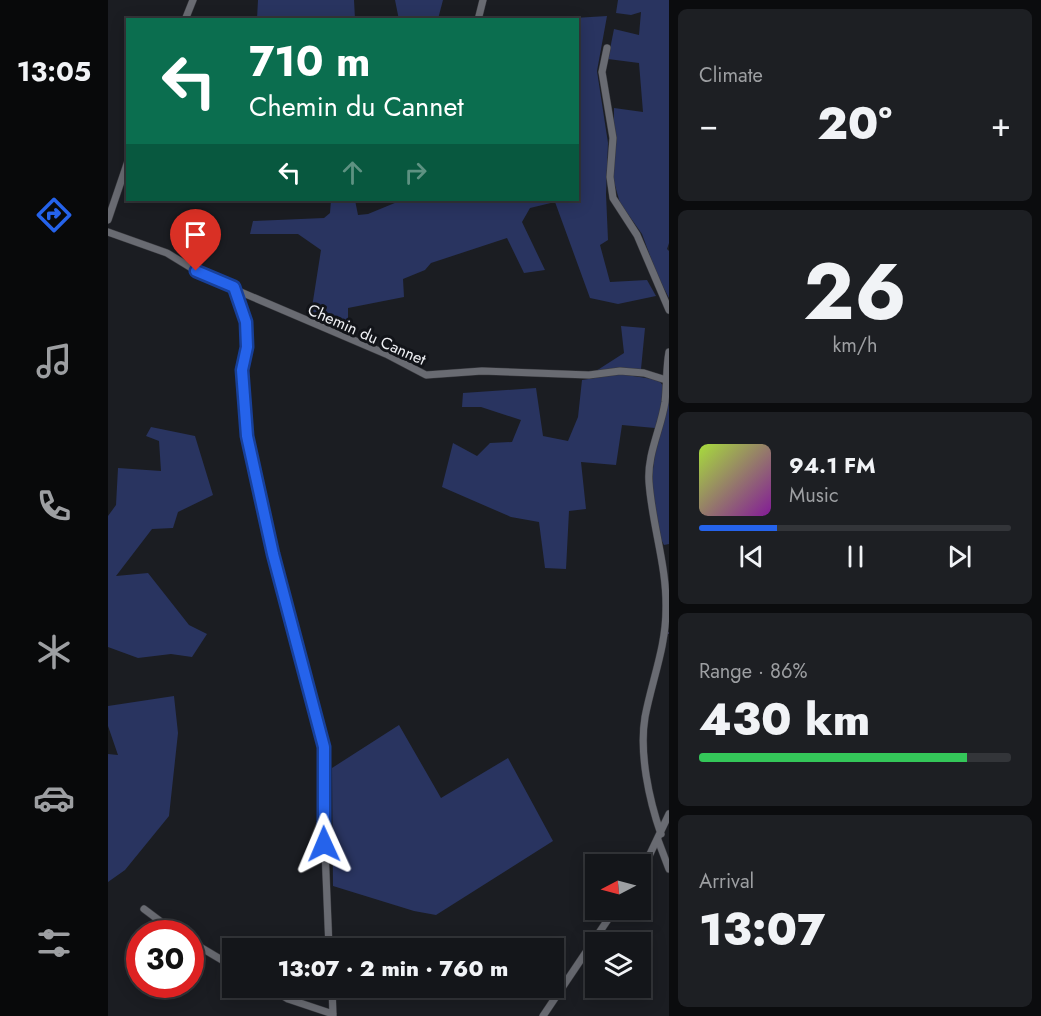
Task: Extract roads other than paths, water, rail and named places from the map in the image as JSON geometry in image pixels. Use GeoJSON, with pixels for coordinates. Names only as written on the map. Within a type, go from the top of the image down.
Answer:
{"type":"FeatureCollection","features":[{"type":"Feature","properties":{"kind":"street"},"geometry":{"type":"LineString","coordinates":[[186,18],[193,0]]}},
{"type":"Feature","properties":{"kind":"street"},"geometry":{"type":"LineString","coordinates":[[478,18],[483,0]]}},
{"type":"Feature","properties":{"kind":"street"},"geometry":{"type":"LineString","coordinates":[[607,48],[602,72],[613,138],[610,177],[613,198],[637,235],[669,309]]}},
{"type":"Feature","properties":{"kind":"street"},"geometry":{"type":"LineString","coordinates":[[108,220],[126,167]]}},
{"type":"Feature","properties":{"kind":"street","name":"Chemin du Cannet"},"geometry":{"type":"LineString","coordinates":[[108,232],[167,252],[208,278],[234,287],[260,302],[368,346],[426,375],[476,371],[589,375],[620,371],[644,373],[668,381]]}},
{"type":"Feature","properties":{"kind":"street"},"geometry":{"type":"LineString","coordinates":[[234,287],[246,322],[247,347],[242,370],[247,436],[276,565],[324,747],[324,825],[329,938]]}},
{"type":"Feature","properties":{"kind":"street"},"geometry":{"type":"LineString","coordinates":[[669,352],[665,403],[649,467],[649,482],[665,589],[665,626],[660,660],[645,720],[644,740],[648,781],[659,837],[669,869]]}},
{"type":"Feature","properties":{"kind":"street"},"geometry":{"type":"LineString","coordinates":[[650,854],[669,814]]}},
{"type":"Feature","properties":{"kind":"street"},"geometry":{"type":"LineString","coordinates":[[144,909],[159,920]]}},
{"type":"Feature","properties":{"kind":"street"},"geometry":{"type":"LineString","coordinates":[[543,1016],[608,920]]}},
{"type":"Feature","properties":{"kind":"street"},"geometry":{"type":"LineString","coordinates":[[204,949],[222,960]]}},
{"type":"Feature","properties":{"kind":"street"},"geometry":{"type":"LineString","coordinates":[[286,998],[333,1015],[332,998]]}}]}
